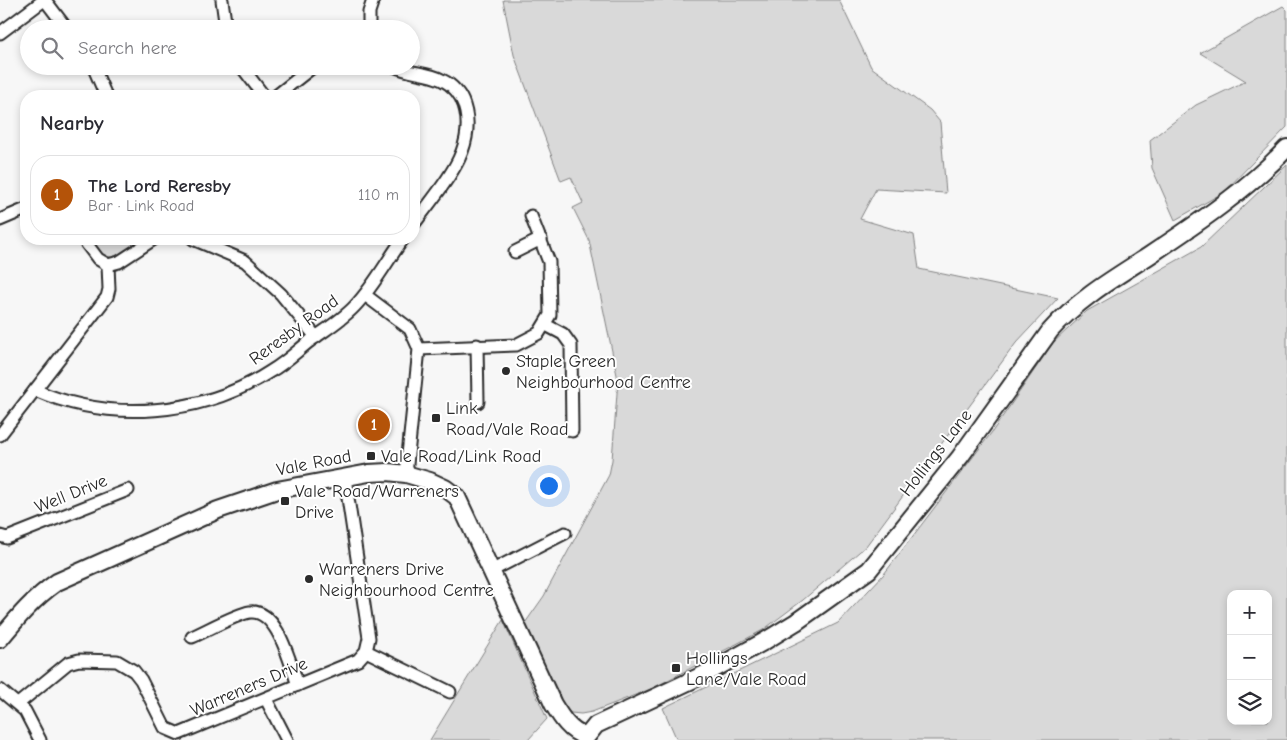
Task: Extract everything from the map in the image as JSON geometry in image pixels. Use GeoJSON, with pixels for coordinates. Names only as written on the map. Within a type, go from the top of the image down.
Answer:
{"type":"FeatureCollection","features":[{"type":"Feature","properties":{"kind":"street"},"geometry":{"type":"LineString","coordinates":[[0,34],[44,0],[60,20]]}},
{"type":"Feature","properties":{"kind":"street"},"geometry":{"type":"LineString","coordinates":[[222,0],[225,20]]}},
{"type":"Feature","properties":{"kind":"street"},"geometry":{"type":"LineString","coordinates":[[369,20],[369,12],[373,0]]}},
{"type":"Feature","properties":{"kind":"street"},"geometry":{"type":"LineString","coordinates":[[420,73],[444,80],[462,99],[468,125],[467,140],[454,168],[420,216]]}},
{"type":"Feature","properties":{"kind":"street"},"geometry":{"type":"LineString","coordinates":[[97,75],[103,90]]}},
{"type":"Feature","properties":{"kind":"street"},"geometry":{"type":"LineString","coordinates":[[248,75],[259,90]]}},
{"type":"Feature","properties":{"kind":"street"},"geometry":{"type":"LineString","coordinates":[[284,90],[303,75]]}},
{"type":"Feature","properties":{"kind":"street","name":"Hollings Lane"},"geometry":{"type":"LineString","coordinates":[[585,738],[596,725],[706,674],[765,641],[796,622],[869,570],[960,457],[1023,371],[1050,330],[1074,306],[1180,235],[1261,175],[1287,148]]}},
{"type":"Feature","properties":{"kind":"street"},"geometry":{"type":"LineString","coordinates":[[0,220],[20,212]]}},
{"type":"Feature","properties":{"kind":"street"},"geometry":{"type":"LineString","coordinates":[[419,349],[477,345],[516,345],[539,333],[546,325],[551,304],[549,262],[531,216]]}},
{"type":"Feature","properties":{"kind":"street"},"geometry":{"type":"LineString","coordinates":[[515,252],[541,239]]}},
{"type":"Feature","properties":{"kind":"street"},"geometry":{"type":"LineString","coordinates":[[88,245],[98,259],[108,265],[119,262],[145,245]]}},
{"type":"Feature","properties":{"kind":"street"},"geometry":{"type":"LineString","coordinates":[[207,245],[245,261],[281,294],[316,337]]}},
{"type":"Feature","properties":{"kind":"street","name":"Reresby Road"},"geometry":{"type":"LineString","coordinates":[[35,390],[62,400],[95,408],[129,411],[173,409],[207,400],[248,384],[271,371],[349,312],[365,295],[398,245]]}},
{"type":"Feature","properties":{"kind":"street"},"geometry":{"type":"LineString","coordinates":[[0,435],[107,297],[109,289],[108,265]]}},
{"type":"Feature","properties":{"kind":"street"},"geometry":{"type":"LineString","coordinates":[[365,295],[410,329],[419,349],[406,474]]}},
{"type":"Feature","properties":{"kind":"street"},"geometry":{"type":"LineString","coordinates":[[546,325],[563,334],[571,346],[572,431]]}},
{"type":"Feature","properties":{"kind":"street"},"geometry":{"type":"LineString","coordinates":[[477,345],[478,402]]}},
{"type":"Feature","properties":{"kind":"street","name":"Vale Road"},"geometry":{"type":"LineString","coordinates":[[0,640],[24,609],[40,593],[71,574],[247,499],[277,490],[369,473],[406,474],[446,488],[456,497],[559,714],[568,725],[585,738]]}},
{"type":"Feature","properties":{"kind":"street"},"geometry":{"type":"LineString","coordinates":[[345,478],[369,638],[366,651],[450,692]]}},
{"type":"Feature","properties":{"kind":"street","name":"Well Drive"},"geometry":{"type":"LineString","coordinates":[[0,536],[7,538],[128,490]]}},
{"type":"Feature","properties":{"kind":"street"},"geometry":{"type":"LineString","coordinates":[[491,571],[565,533]]}},
{"type":"Feature","properties":{"kind":"street"},"geometry":{"type":"LineString","coordinates":[[192,637],[249,612],[268,616],[275,625],[298,685]]}},
{"type":"Feature","properties":{"kind":"street","name":"Warreners Drive"},"geometry":{"type":"LineString","coordinates":[[18,704],[68,664],[88,659],[117,661],[134,671],[141,680],[165,728],[179,737],[358,660],[366,651]]}},
{"type":"Feature","properties":{"kind":"street"},"geometry":{"type":"LineString","coordinates":[[0,690],[25,711],[40,740]]}},
{"type":"Feature","properties":{"kind":"street"},"geometry":{"type":"LineString","coordinates":[[266,699],[287,740]]}},
{"type":"Feature","properties":{"kind":"shaded area"},"geometry":{"type":"Polygon","coordinates":[[[503,0],[839,0],[871,67],[930,110],[940,122],[946,193],[876,189],[860,219],[914,235],[919,269],[1058,298],[1016,343],[866,546],[803,600],[763,630],[653,688],[592,712],[581,714],[571,713],[563,708],[523,626],[544,596],[609,475],[612,460],[618,380],[589,240],[573,208],[583,203],[571,177],[561,181],[514,55],[503,0]]]}},
{"type":"Feature","properties":{"kind":"shaded area"},"geometry":{"type":"Polygon","coordinates":[[[1283,6],[1287,10],[1287,127],[1224,192],[1175,220],[1152,168],[1150,140],[1196,105],[1246,81],[1200,53],[1283,6]]]}},
{"type":"Feature","properties":{"kind":"shaded area"},"geometry":{"type":"Polygon","coordinates":[[[1287,165],[1287,740],[677,740],[663,708],[838,623],[884,574],[992,432],[1053,343],[1087,311],[1201,247],[1287,165]]]}},
{"type":"Feature","properties":{"kind":"shaded area"},"geometry":{"type":"Polygon","coordinates":[[[95,245],[133,245],[114,258],[103,255],[95,245]]]}},
{"type":"Feature","properties":{"kind":"shaded area"},"geometry":{"type":"Polygon","coordinates":[[[503,620],[547,719],[528,740],[430,740],[503,620]]]}},
{"type":"Feature","properties":{"kind":"place","name":"Staple Green Neighbourhood Centre"},"geometry":{"type":"Point","coordinates":[506,371]}},
{"type":"Feature","properties":{"kind":"place","name":"Link Road/Vale Road"},"geometry":{"type":"Point","coordinates":[436,418]}},
{"type":"Feature","properties":{"kind":"place","name":"The Lord Reresby"},"geometry":{"type":"Point","coordinates":[374,425]}},
{"type":"Feature","properties":{"kind":"place","name":"Vale Road/Link Road"},"geometry":{"type":"Point","coordinates":[371,456]}},
{"type":"Feature","properties":{"kind":"place","name":"Vale Road/Warreners Drive"},"geometry":{"type":"Point","coordinates":[285,501]}},
{"type":"Feature","properties":{"kind":"place","name":"Warreners Drive Neighbourhood Centre"},"geometry":{"type":"Point","coordinates":[309,579]}},
{"type":"Feature","properties":{"kind":"place","name":"Hollings Lane/Vale Road"},"geometry":{"type":"Point","coordinates":[676,668]}}]}
